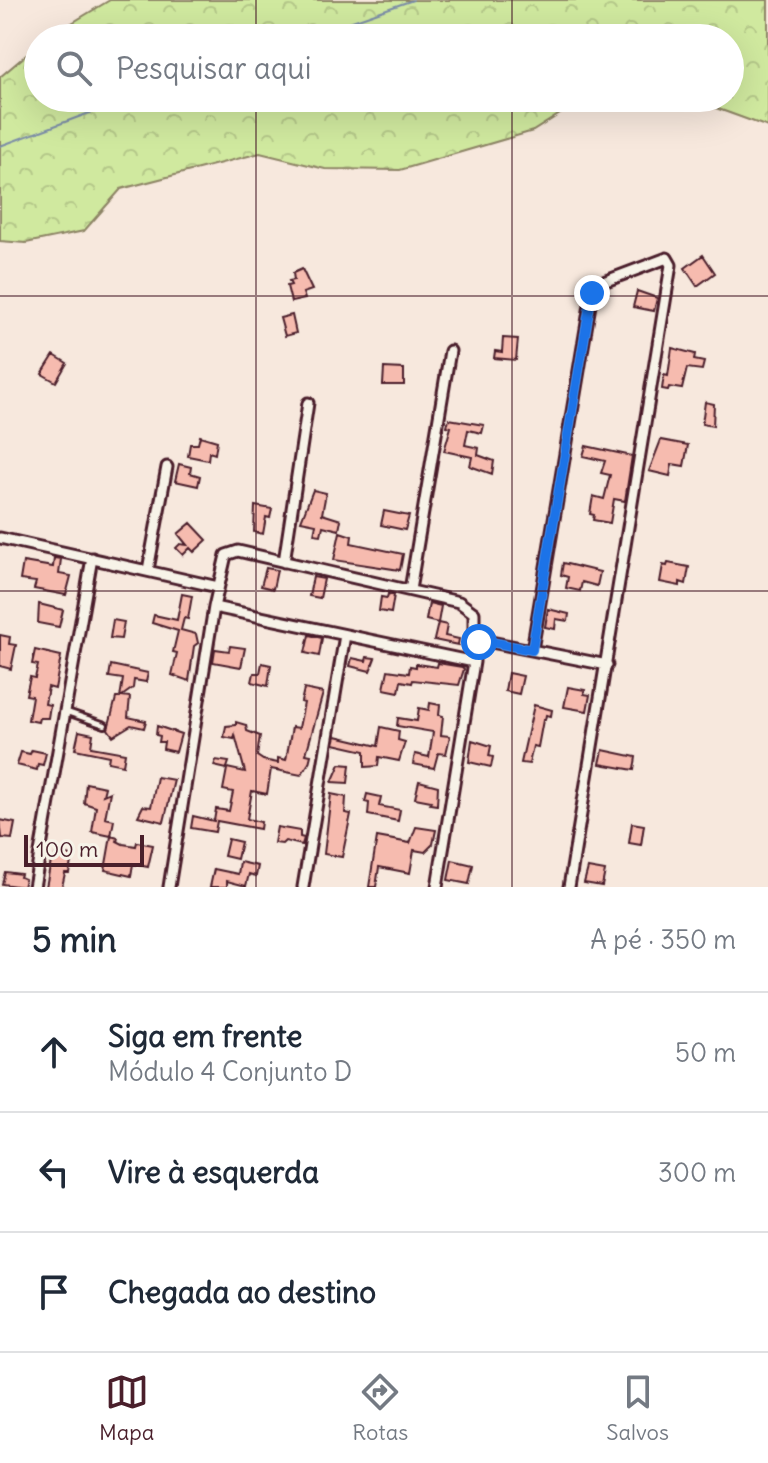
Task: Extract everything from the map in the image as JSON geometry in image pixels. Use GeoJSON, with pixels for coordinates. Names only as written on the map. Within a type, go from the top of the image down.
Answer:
{"type":"FeatureCollection","features":[{"type":"Feature","properties":{"kind":"street"},"geometry":{"type":"LineString","coordinates":[[532,650],[592,293],[598,284],[665,257],[671,265],[569,887]]}},
{"type":"Feature","properties":{"kind":"street"},"geometry":{"type":"LineString","coordinates":[[410,590],[450,351]]}},
{"type":"Feature","properties":{"kind":"street"},"geometry":{"type":"LineString","coordinates":[[284,562],[308,403]]}},
{"type":"Feature","properties":{"kind":"street"},"geometry":{"type":"LineString","coordinates":[[148,570],[167,467]]}},
{"type":"Feature","properties":{"kind":"street"},"geometry":{"type":"LineString","coordinates":[[0,538],[218,587]]}},
{"type":"Feature","properties":{"kind":"street"},"geometry":{"type":"LineString","coordinates":[[169,887],[218,587],[224,561],[229,553],[238,551],[410,590],[467,606],[475,616],[474,662],[437,887]]}},
{"type":"Feature","properties":{"kind":"street"},"geometry":{"type":"LineString","coordinates":[[34,887],[92,558]]}},
{"type":"Feature","properties":{"kind":"street"},"geometry":{"type":"LineString","coordinates":[[214,607],[474,662]]}},
{"type":"Feature","properties":{"kind":"street"},"geometry":{"type":"LineString","coordinates":[[303,887],[345,635]]}},
{"type":"Feature","properties":{"kind":"street"},"geometry":{"type":"LineString","coordinates":[[475,645],[486,641],[607,665]]}},
{"type":"Feature","properties":{"kind":"lane"},"geometry":{"type":"LineString","coordinates":[[65,712],[105,725]]}},
{"type":"Feature","properties":{"kind":"green space"},"geometry":{"type":"Polygon","coordinates":[[[110,0],[768,0],[768,127],[727,112],[744,112],[744,24],[70,24],[110,0]]]}},
{"type":"Feature","properties":{"kind":"green space"},"geometry":{"type":"Polygon","coordinates":[[[24,57],[24,112],[563,112],[533,131],[400,170],[325,169],[260,153],[121,189],[84,231],[26,243],[0,241],[0,77],[24,57]]]}},
{"type":"Feature","properties":{"kind":"building"},"geometry":{"type":"Polygon","coordinates":[[[703,255],[715,273],[697,286],[685,268],[703,255]]]}},
{"type":"Feature","properties":{"kind":"building"},"geometry":{"type":"Polygon","coordinates":[[[302,269],[312,290],[303,293],[305,299],[291,302],[287,286],[291,285],[289,281],[294,280],[293,273],[302,269]]]}},
{"type":"Feature","properties":{"kind":"building"},"geometry":{"type":"Polygon","coordinates":[[[637,291],[657,298],[654,311],[633,307],[637,291]]]}},
{"type":"Feature","properties":{"kind":"building"},"geometry":{"type":"Polygon","coordinates":[[[292,315],[296,333],[285,336],[280,318],[292,315]]]}},
{"type":"Feature","properties":{"kind":"building"},"geometry":{"type":"Polygon","coordinates":[[[503,338],[518,339],[516,360],[494,358],[495,351],[502,352],[503,338]]]}},
{"type":"Feature","properties":{"kind":"building"},"geometry":{"type":"Polygon","coordinates":[[[672,348],[695,354],[694,360],[704,362],[702,370],[687,368],[682,389],[662,389],[664,375],[668,376],[672,348]]]}},
{"type":"Feature","properties":{"kind":"building"},"geometry":{"type":"Polygon","coordinates":[[[54,355],[67,363],[56,382],[42,374],[54,355]]]}},
{"type":"Feature","properties":{"kind":"building"},"geometry":{"type":"Polygon","coordinates":[[[384,368],[404,369],[404,385],[383,385],[384,368]]]}},
{"type":"Feature","properties":{"kind":"building"},"geometry":{"type":"Polygon","coordinates":[[[705,402],[714,404],[713,426],[702,424],[705,402]]]}},
{"type":"Feature","properties":{"kind":"building"},"geometry":{"type":"Polygon","coordinates":[[[449,419],[484,425],[482,433],[468,430],[465,445],[479,448],[478,455],[494,461],[492,474],[470,466],[472,457],[444,451],[451,427],[447,426],[449,419]]]}},
{"type":"Feature","properties":{"kind":"building"},"geometry":{"type":"Polygon","coordinates":[[[200,436],[217,441],[215,454],[209,452],[208,460],[188,456],[190,444],[198,444],[200,436]]]}},
{"type":"Feature","properties":{"kind":"building"},"geometry":{"type":"Polygon","coordinates":[[[661,440],[688,445],[684,466],[672,464],[670,476],[649,471],[661,440]]]}},
{"type":"Feature","properties":{"kind":"building"},"geometry":{"type":"Polygon","coordinates":[[[586,446],[632,456],[625,501],[614,499],[610,523],[593,520],[594,515],[590,514],[593,496],[604,499],[610,475],[601,473],[605,461],[583,456],[586,446]]]}},
{"type":"Feature","properties":{"kind":"building"},"geometry":{"type":"Polygon","coordinates":[[[179,464],[191,467],[190,473],[200,476],[198,486],[175,481],[179,464]]]}},
{"type":"Feature","properties":{"kind":"building"},"geometry":{"type":"Polygon","coordinates":[[[313,490],[326,493],[322,514],[341,520],[339,530],[323,526],[321,535],[314,534],[316,524],[301,521],[313,490]]]}},
{"type":"Feature","properties":{"kind":"building"},"geometry":{"type":"Polygon","coordinates":[[[255,506],[272,509],[270,518],[266,517],[263,534],[254,532],[255,506]]]}},
{"type":"Feature","properties":{"kind":"building"},"geometry":{"type":"Polygon","coordinates":[[[384,511],[409,516],[405,530],[381,525],[384,511]]]}},
{"type":"Feature","properties":{"kind":"building"},"geometry":{"type":"Polygon","coordinates":[[[191,523],[207,540],[194,552],[190,548],[183,555],[176,548],[180,544],[187,545],[178,534],[191,523]]]}},
{"type":"Feature","properties":{"kind":"building"},"geometry":{"type":"Polygon","coordinates":[[[340,532],[352,536],[351,543],[403,554],[400,570],[334,560],[340,532]]]}},
{"type":"Feature","properties":{"kind":"building"},"geometry":{"type":"Polygon","coordinates":[[[54,558],[61,559],[59,574],[71,576],[66,595],[34,589],[36,582],[20,580],[23,562],[53,567],[54,558]]]}},
{"type":"Feature","properties":{"kind":"building"},"geometry":{"type":"Polygon","coordinates":[[[563,563],[600,572],[597,586],[582,582],[580,591],[566,588],[568,577],[561,575],[563,563]]]}},
{"type":"Feature","properties":{"kind":"building"},"geometry":{"type":"Polygon","coordinates":[[[668,563],[689,567],[686,584],[680,582],[680,586],[660,582],[663,565],[667,566],[668,563]]]}},
{"type":"Feature","properties":{"kind":"building"},"geometry":{"type":"Polygon","coordinates":[[[266,568],[277,570],[273,589],[261,586],[266,568]]]}},
{"type":"Feature","properties":{"kind":"building"},"geometry":{"type":"Polygon","coordinates":[[[313,577],[324,579],[320,598],[309,596],[313,577]]]}},
{"type":"Feature","properties":{"kind":"building"},"geometry":{"type":"Polygon","coordinates":[[[182,594],[192,596],[188,619],[184,618],[181,630],[196,634],[198,643],[194,646],[189,681],[172,675],[178,631],[152,623],[154,615],[177,620],[182,594]]]}},
{"type":"Feature","properties":{"kind":"building"},"geometry":{"type":"Polygon","coordinates":[[[388,594],[394,595],[391,613],[379,611],[381,597],[387,598],[388,594]]]}},
{"type":"Feature","properties":{"kind":"building"},"geometry":{"type":"Polygon","coordinates":[[[429,603],[441,606],[438,623],[426,620],[429,603]]]}},
{"type":"Feature","properties":{"kind":"building"},"geometry":{"type":"Polygon","coordinates":[[[39,604],[63,610],[59,627],[38,623],[39,604]]]}},
{"type":"Feature","properties":{"kind":"building"},"geometry":{"type":"Polygon","coordinates":[[[548,609],[569,614],[568,621],[556,619],[555,629],[545,627],[548,609]]]}},
{"type":"Feature","properties":{"kind":"building"},"geometry":{"type":"Polygon","coordinates":[[[113,620],[124,622],[121,639],[110,638],[113,620]]]}},
{"type":"Feature","properties":{"kind":"building"},"geometry":{"type":"Polygon","coordinates":[[[438,623],[447,625],[445,636],[459,639],[458,645],[434,640],[438,623]]]}},
{"type":"Feature","properties":{"kind":"building"},"geometry":{"type":"Polygon","coordinates":[[[0,635],[10,637],[9,644],[16,645],[11,669],[0,666],[0,635]]]}},
{"type":"Feature","properties":{"kind":"building"},"geometry":{"type":"Polygon","coordinates":[[[309,635],[322,638],[319,656],[305,653],[309,635]]]}},
{"type":"Feature","properties":{"kind":"building"},"geometry":{"type":"Polygon","coordinates":[[[230,646],[245,648],[241,667],[213,662],[215,649],[229,651],[230,646]]]}},
{"type":"Feature","properties":{"kind":"building"},"geometry":{"type":"Polygon","coordinates":[[[35,650],[61,656],[55,689],[48,687],[45,704],[50,705],[48,718],[39,718],[38,722],[28,720],[32,696],[26,695],[30,677],[35,678],[38,665],[32,664],[35,650]]]}},
{"type":"Feature","properties":{"kind":"building"},"geometry":{"type":"Polygon","coordinates":[[[367,657],[375,658],[370,671],[350,666],[352,658],[366,661],[367,657]]]}},
{"type":"Feature","properties":{"kind":"building"},"geometry":{"type":"Polygon","coordinates":[[[262,663],[271,665],[268,686],[252,682],[254,673],[260,673],[262,663]]]}},
{"type":"Feature","properties":{"kind":"building"},"geometry":{"type":"Polygon","coordinates":[[[438,663],[464,669],[459,685],[413,680],[412,683],[401,681],[399,692],[384,689],[388,670],[409,673],[410,666],[437,667],[438,663]]]}},
{"type":"Feature","properties":{"kind":"building"},"geometry":{"type":"Polygon","coordinates":[[[111,665],[148,673],[146,682],[134,680],[133,688],[122,696],[130,697],[128,717],[146,721],[144,728],[131,725],[113,736],[108,729],[116,698],[120,698],[123,679],[109,677],[111,665]]]}},
{"type":"Feature","properties":{"kind":"building"},"geometry":{"type":"Polygon","coordinates":[[[508,673],[523,676],[519,694],[505,691],[508,673]]]}},
{"type":"Feature","properties":{"kind":"building"},"geometry":{"type":"Polygon","coordinates":[[[568,687],[585,690],[584,694],[590,695],[587,711],[564,707],[568,687]]]}},
{"type":"Feature","properties":{"kind":"building"},"geometry":{"type":"Polygon","coordinates":[[[304,689],[323,693],[306,754],[311,755],[309,763],[301,775],[271,769],[267,794],[252,791],[247,819],[261,822],[260,829],[217,821],[215,832],[191,828],[193,816],[214,821],[216,809],[229,811],[233,792],[223,790],[227,769],[214,766],[216,760],[229,762],[227,768],[245,772],[235,735],[234,739],[224,737],[226,726],[236,725],[236,722],[246,725],[247,731],[260,736],[257,756],[263,760],[278,763],[278,758],[286,760],[292,727],[299,728],[304,689]]]}},
{"type":"Feature","properties":{"kind":"building"},"geometry":{"type":"Polygon","coordinates":[[[430,703],[440,705],[439,715],[443,716],[441,735],[450,736],[446,754],[438,753],[434,768],[413,764],[415,754],[429,757],[433,732],[397,726],[398,718],[417,721],[419,708],[429,710],[430,703]]]}},
{"type":"Feature","properties":{"kind":"building"},"geometry":{"type":"Polygon","coordinates":[[[534,705],[552,710],[551,716],[546,715],[543,720],[538,747],[533,746],[529,764],[521,763],[534,705]]]}},
{"type":"Feature","properties":{"kind":"building"},"geometry":{"type":"Polygon","coordinates":[[[157,726],[181,734],[176,752],[163,749],[164,742],[159,742],[160,736],[156,735],[157,726]]]}},
{"type":"Feature","properties":{"kind":"building"},"geometry":{"type":"Polygon","coordinates":[[[381,727],[399,731],[398,740],[405,742],[399,761],[379,757],[378,766],[365,767],[365,751],[334,744],[336,736],[378,746],[381,727]]]}},
{"type":"Feature","properties":{"kind":"building"},"geometry":{"type":"Polygon","coordinates":[[[79,731],[93,734],[91,747],[125,753],[123,765],[108,762],[109,756],[75,749],[79,731]]]}},
{"type":"Feature","properties":{"kind":"building"},"geometry":{"type":"Polygon","coordinates":[[[472,740],[491,746],[491,767],[469,762],[472,740]]]}},
{"type":"Feature","properties":{"kind":"building"},"geometry":{"type":"Polygon","coordinates":[[[32,750],[46,753],[43,765],[38,764],[37,770],[17,765],[21,752],[30,754],[32,750]]]}},
{"type":"Feature","properties":{"kind":"building"},"geometry":{"type":"Polygon","coordinates":[[[603,750],[636,757],[634,770],[600,764],[603,750]]]}},
{"type":"Feature","properties":{"kind":"building"},"geometry":{"type":"Polygon","coordinates":[[[340,764],[350,765],[348,783],[332,782],[340,764]]]}},
{"type":"Feature","properties":{"kind":"building"},"geometry":{"type":"Polygon","coordinates":[[[157,777],[174,780],[164,822],[138,816],[143,806],[151,807],[157,777]]]}},
{"type":"Feature","properties":{"kind":"building"},"geometry":{"type":"Polygon","coordinates":[[[419,781],[438,786],[437,805],[415,798],[419,781]]]}},
{"type":"Feature","properties":{"kind":"building"},"geometry":{"type":"Polygon","coordinates":[[[86,783],[105,787],[103,795],[110,792],[105,818],[114,820],[111,836],[92,832],[96,807],[84,803],[86,783]]]}},
{"type":"Feature","properties":{"kind":"building"},"geometry":{"type":"Polygon","coordinates":[[[331,794],[346,797],[345,813],[351,814],[342,857],[324,854],[331,794]]]}},
{"type":"Feature","properties":{"kind":"building"},"geometry":{"type":"Polygon","coordinates":[[[367,794],[381,797],[379,806],[400,810],[398,821],[368,815],[367,794]]]}},
{"type":"Feature","properties":{"kind":"building"},"geometry":{"type":"Polygon","coordinates":[[[0,820],[15,823],[12,839],[2,838],[0,820]]]}},
{"type":"Feature","properties":{"kind":"building"},"geometry":{"type":"Polygon","coordinates":[[[632,823],[644,825],[641,845],[629,843],[632,823]]]}},
{"type":"Feature","properties":{"kind":"building"},"geometry":{"type":"Polygon","coordinates":[[[277,827],[300,831],[300,837],[304,838],[302,845],[285,841],[282,844],[274,843],[277,827]]]}},
{"type":"Feature","properties":{"kind":"building"},"geometry":{"type":"Polygon","coordinates":[[[416,827],[436,830],[433,844],[425,852],[414,850],[410,873],[379,867],[376,887],[369,887],[377,837],[410,843],[416,827]]]}},
{"type":"Feature","properties":{"kind":"building"},"geometry":{"type":"Polygon","coordinates":[[[111,836],[123,844],[136,846],[137,842],[153,845],[148,867],[133,864],[131,876],[105,870],[111,836]]]}},
{"type":"Feature","properties":{"kind":"building"},"geometry":{"type":"Polygon","coordinates":[[[228,839],[241,842],[237,859],[224,856],[228,839]]]}},
{"type":"Feature","properties":{"kind":"building"},"geometry":{"type":"Polygon","coordinates":[[[56,853],[72,856],[69,873],[65,873],[62,887],[46,887],[51,861],[55,861],[56,853]]]}},
{"type":"Feature","properties":{"kind":"building"},"geometry":{"type":"Polygon","coordinates":[[[452,860],[473,865],[469,884],[448,880],[452,860]]]}},
{"type":"Feature","properties":{"kind":"building"},"geometry":{"type":"Polygon","coordinates":[[[240,862],[258,866],[256,876],[249,874],[246,886],[227,881],[227,887],[210,887],[214,869],[238,874],[240,862]]]}},
{"type":"Feature","properties":{"kind":"building"},"geometry":{"type":"Polygon","coordinates":[[[588,868],[605,871],[602,886],[584,883],[588,868]]]}},
{"type":"Feature","properties":{"kind":"building"},"geometry":{"type":"Polygon","coordinates":[[[5,872],[21,874],[20,877],[25,879],[23,887],[2,884],[5,872]]]}},
{"type":"Feature","properties":{"kind":"waterway"},"geometry":{"type":"LineString","coordinates":[[344,24],[413,0]]}},
{"type":"Feature","properties":{"kind":"waterway"},"geometry":{"type":"LineString","coordinates":[[0,146],[92,112]]}},
{"type":"Feature","properties":{"kind":"route"},"geometry":{"type":"LineString","coordinates":[[479,642],[532,650],[592,293]]}}]}
